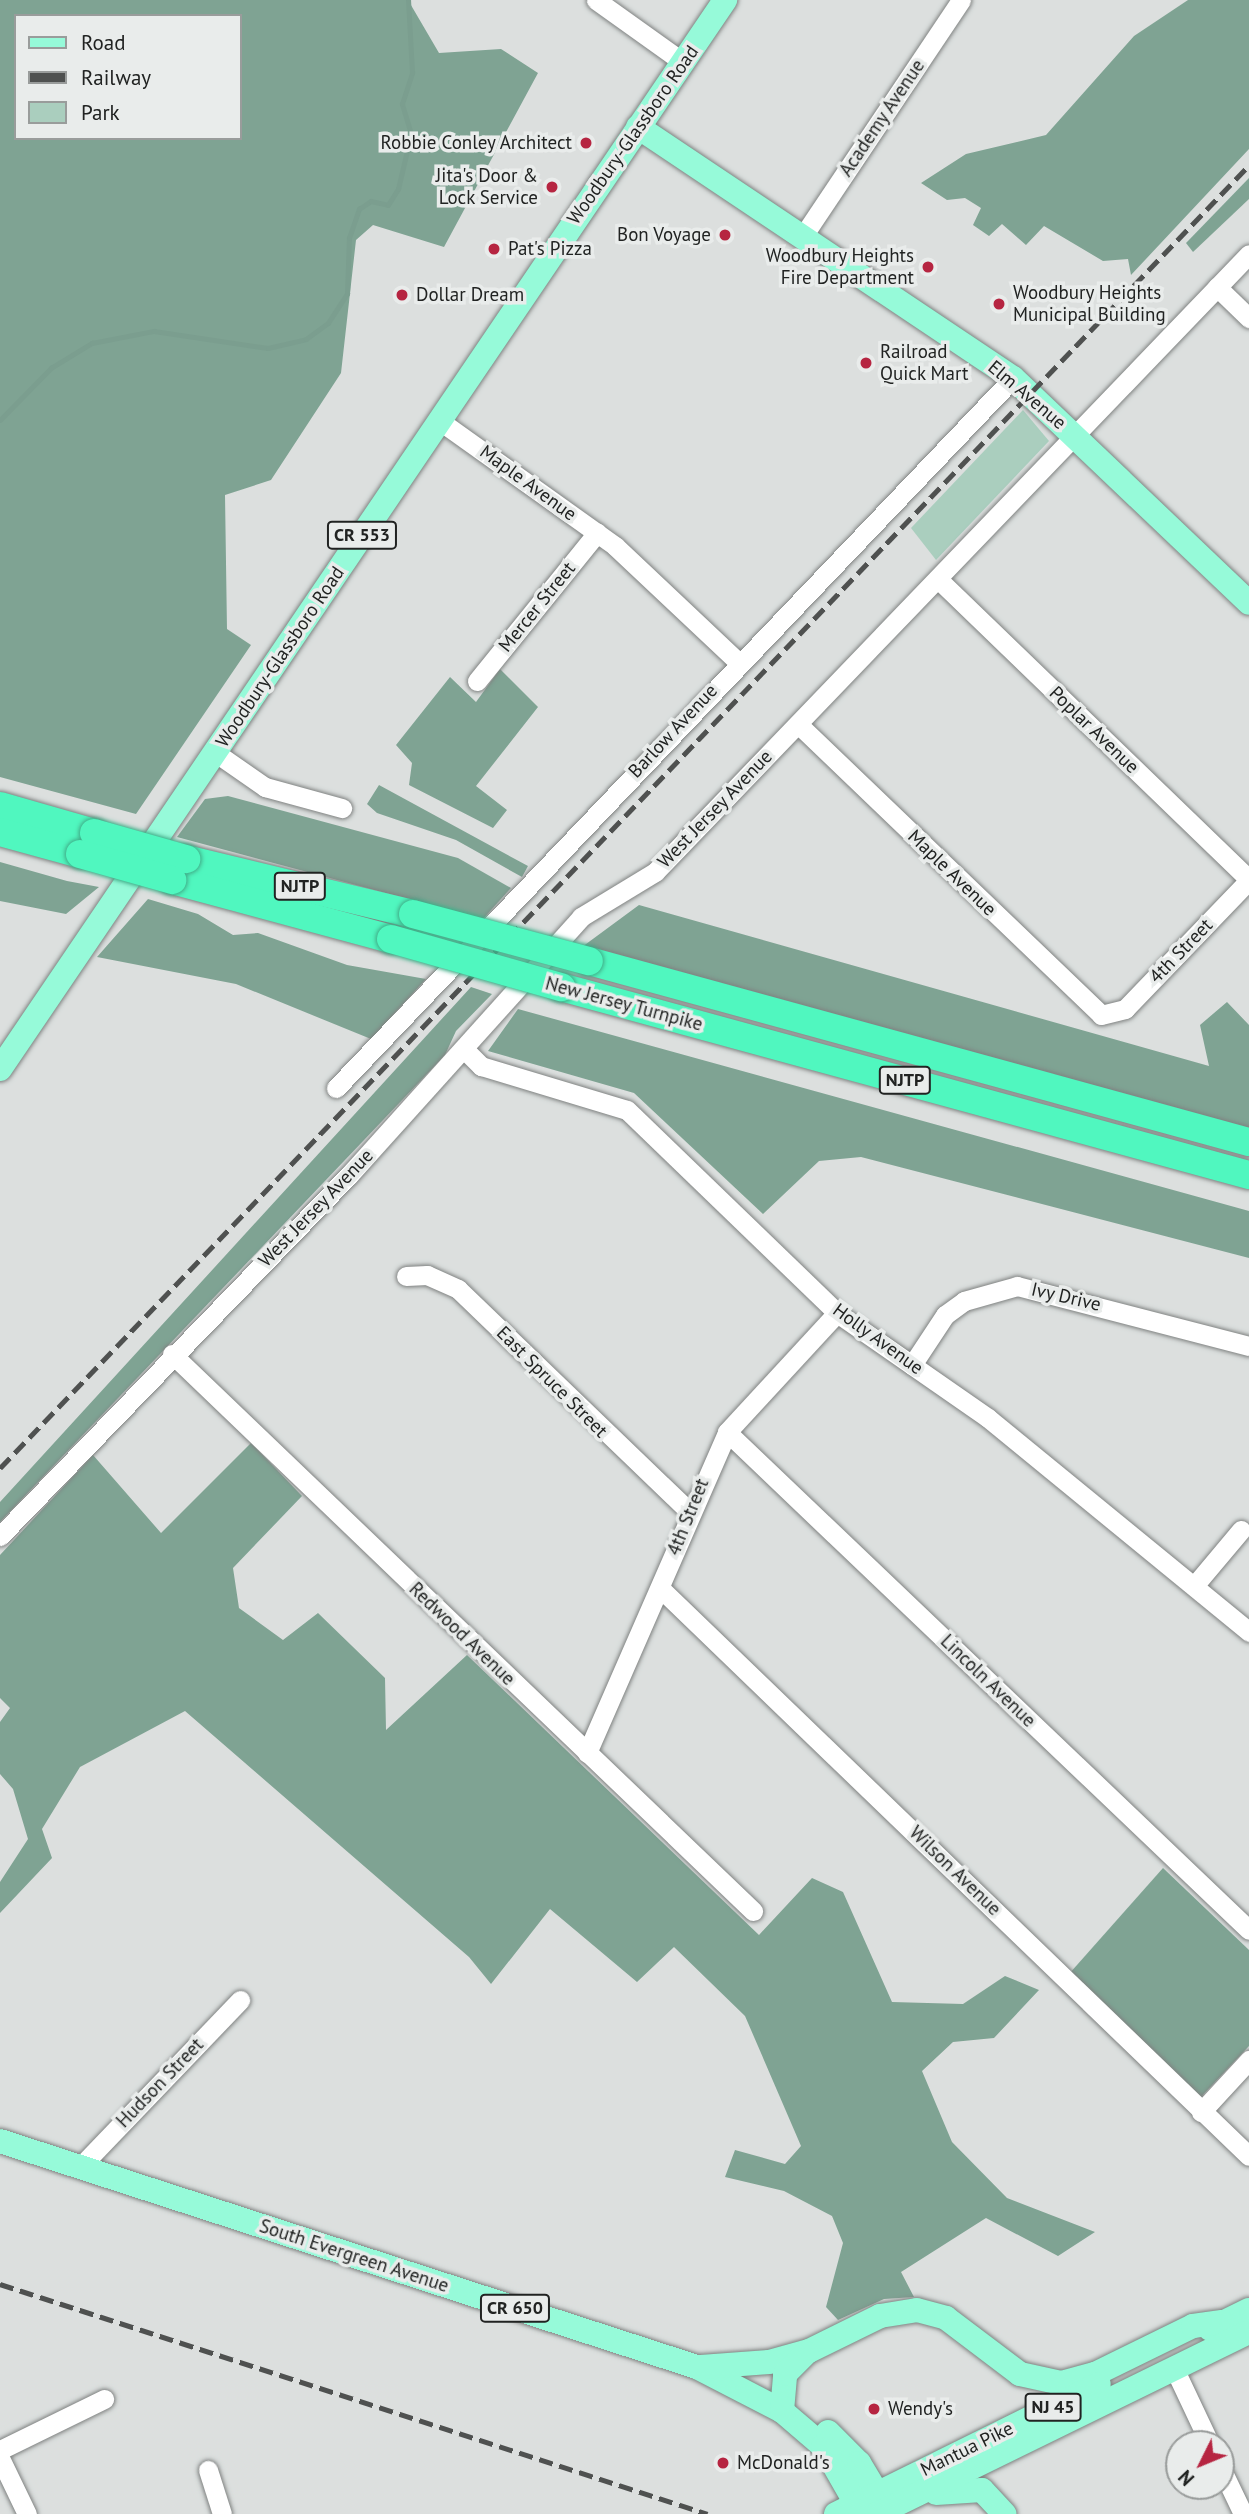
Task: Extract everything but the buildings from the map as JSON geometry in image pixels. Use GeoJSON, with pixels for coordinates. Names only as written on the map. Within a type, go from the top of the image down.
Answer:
{"type":"FeatureCollection","features":[{"type":"Feature","properties":{"kind":"highway","name":"New Jersey Turnpike"},"geometry":{"type":"LineString","coordinates":[[0,806],[87,844],[179,870],[391,939],[1249,1175]]}},
{"type":"Feature","properties":{"kind":"highway","name":"New Jersey Turnpike"},"geometry":{"type":"LineString","coordinates":[[0,832],[87,844]]}},
{"type":"Feature","properties":{"kind":"highway","name":"New Jersey Turnpike"},"geometry":{"type":"LineString","coordinates":[[179,870],[413,914],[1249,1142]]}},
{"type":"Feature","properties":{"kind":"main road","name":"Woodbury-Glassboro Road"},"geometry":{"type":"LineString","coordinates":[[0,1069],[724,0]]}},
{"type":"Feature","properties":{"kind":"main road","name":"Elm Avenue"},"geometry":{"type":"LineString","coordinates":[[638,127],[1013,378],[1076,435],[1249,603]]}},
{"type":"Feature","properties":{"kind":"main road","name":"South Evergreen Avenue"},"geometry":{"type":"LineString","coordinates":[[0,2141],[697,2367],[782,2411],[832,2456],[874,2508]]}},
{"type":"Feature","properties":{"kind":"main road"},"geometry":{"type":"LineString","coordinates":[[697,2367],[752,2365],[809,2351],[880,2316],[917,2310],[946,2318],[1020,2374],[1061,2383],[1095,2374],[1193,2326],[1222,2322]]}},
{"type":"Feature","properties":{"kind":"main road","name":"Mantua Pike"},"geometry":{"type":"LineString","coordinates":[[874,2508],[1249,2310]]}},
{"type":"Feature","properties":{"kind":"main road","name":"Mantua Pike"},"geometry":{"type":"LineString","coordinates":[[874,2508],[1249,2332]]}},
{"type":"Feature","properties":{"kind":"main road"},"geometry":{"type":"LineString","coordinates":[[782,2411],[785,2374],[809,2351]]}},
{"type":"Feature","properties":{"kind":"main road"},"geometry":{"type":"LineString","coordinates":[[874,2508],[973,2488],[990,2495],[1004,2514]]}},
{"type":"Feature","properties":{"kind":"street"},"geometry":{"type":"LineString","coordinates":[[596,0],[683,62]]}},
{"type":"Feature","properties":{"kind":"street","name":"Academy Avenue"},"geometry":{"type":"LineString","coordinates":[[803,236],[961,0]]}},
{"type":"Feature","properties":{"kind":"street","name":"West Jersey Avenue"},"geometry":{"type":"LineString","coordinates":[[0,1536],[465,1051],[581,917],[655,872],[939,580],[1249,254]]}},
{"type":"Feature","properties":{"kind":"street"},"geometry":{"type":"LineString","coordinates":[[1217,287],[1249,318]]}},
{"type":"Feature","properties":{"kind":"street","name":"Barlow Avenue"},"geometry":{"type":"LineString","coordinates":[[336,1088],[738,662],[1013,378]]}},
{"type":"Feature","properties":{"kind":"street","name":"Maple Avenue"},"geometry":{"type":"LineString","coordinates":[[440,421],[597,533],[738,662]]}},
{"type":"Feature","properties":{"kind":"street","name":"Mercer Street"},"geometry":{"type":"LineString","coordinates":[[477,681],[597,533]]}},
{"type":"Feature","properties":{"kind":"street","name":"Poplar Avenue"},"geometry":{"type":"LineString","coordinates":[[939,580],[1249,879]]}},
{"type":"Feature","properties":{"kind":"street","name":"Maple Avenue"},"geometry":{"type":"LineString","coordinates":[[798,724],[1090,1009],[1109,1017]]}},
{"type":"Feature","properties":{"kind":"street"},"geometry":{"type":"LineString","coordinates":[[216,753],[265,787],[342,808]]}},
{"type":"Feature","properties":{"kind":"street","name":"4th Street"},"geometry":{"type":"LineString","coordinates":[[1109,1017],[1125,1009],[1249,879]]}},
{"type":"Feature","properties":{"kind":"street","name":"Holly Avenue"},"geometry":{"type":"LineString","coordinates":[[465,1051],[481,1066],[627,1110],[837,1312],[988,1418],[1249,1632]]}},
{"type":"Feature","properties":{"kind":"street","name":"East Spruce Street"},"geometry":{"type":"LineString","coordinates":[[406,1276],[427,1275],[458,1289],[688,1510]]}},
{"type":"Feature","properties":{"kind":"street","name":"Ivy Drive"},"geometry":{"type":"LineString","coordinates":[[912,1365],[944,1315],[988,1291],[1017,1286],[1249,1346]]}},
{"type":"Feature","properties":{"kind":"street","name":"4th Street"},"geometry":{"type":"LineString","coordinates":[[587,1753],[660,1588],[688,1510],[727,1432],[837,1312]]}},
{"type":"Feature","properties":{"kind":"street","name":"Redwood Avenue"},"geometry":{"type":"LineString","coordinates":[[172,1354],[753,1911]]}},
{"type":"Feature","properties":{"kind":"street","name":"Lincoln Avenue"},"geometry":{"type":"LineString","coordinates":[[727,1432],[1249,1930]]}},
{"type":"Feature","properties":{"kind":"street"},"geometry":{"type":"LineString","coordinates":[[1194,1586],[1241,1530]]}},
{"type":"Feature","properties":{"kind":"street","name":"Wilson Avenue"},"geometry":{"type":"LineString","coordinates":[[660,1588],[1249,2156]]}},
{"type":"Feature","properties":{"kind":"street","name":"Hudson Street"},"geometry":{"type":"LineString","coordinates":[[81,2166],[240,2000]]}},
{"type":"Feature","properties":{"kind":"street"},"geometry":{"type":"LineString","coordinates":[[1201,2112],[1249,2060]]}},
{"type":"Feature","properties":{"kind":"street"},"geometry":{"type":"LineString","coordinates":[[1174,2368],[1203,2430]]}},
{"type":"Feature","properties":{"kind":"street"},"geometry":{"type":"LineString","coordinates":[[0,2449],[104,2399]]}},
{"type":"Feature","properties":{"kind":"street"},"geometry":{"type":"LineString","coordinates":[[0,2458],[27,2514]]}},
{"type":"Feature","properties":{"kind":"street"},"geometry":{"type":"LineString","coordinates":[[208,2470],[222,2514]]}},
{"type":"Feature","properties":{"kind":"street"},"geometry":{"type":"LineString","coordinates":[[1235,2497],[1243,2514]]}},
{"type":"Feature","properties":{"kind":"green space"},"geometry":{"type":"Polygon","coordinates":[[[0,0],[408,0],[439,53],[501,49],[538,73],[444,247],[373,225],[356,240],[341,373],[271,480],[225,495],[227,629],[251,645],[136,814],[0,777],[0,0]]]}},
{"type":"Feature","properties":{"kind":"green space"},"geometry":{"type":"Polygon","coordinates":[[[1188,0],[1249,0],[1249,149],[1131,275],[1128,259],[1103,261],[1044,226],[1026,245],[1002,224],[989,236],[973,225],[981,208],[965,198],[947,200],[921,183],[966,154],[1046,135],[1134,36],[1188,0]]]}},
{"type":"Feature","properties":{"kind":"green space"},"geometry":{"type":"Polygon","coordinates":[[[1249,178],[1249,199],[1193,252],[1186,243],[1249,178]]]}},
{"type":"Feature","properties":{"kind":"green space"},"geometry":{"type":"Polygon","coordinates":[[[1023,410],[1049,441],[936,560],[911,528],[1023,410]]]}},
{"type":"Feature","properties":{"kind":"green space"},"geometry":{"type":"Polygon","coordinates":[[[500,669],[538,707],[476,786],[507,810],[493,828],[409,785],[412,763],[396,745],[450,677],[476,702],[500,669]]]}},
{"type":"Feature","properties":{"kind":"green space"},"geometry":{"type":"Polygon","coordinates":[[[379,785],[528,866],[522,877],[456,840],[377,813],[367,804],[379,785]]]}},
{"type":"Feature","properties":{"kind":"green space"},"geometry":{"type":"Polygon","coordinates":[[[228,796],[458,858],[511,888],[483,919],[177,837],[205,799],[228,796]]]}},
{"type":"Feature","properties":{"kind":"green space"},"geometry":{"type":"Polygon","coordinates":[[[0,862],[99,887],[66,914],[0,901],[0,862]]]}},
{"type":"Feature","properties":{"kind":"green space"},"geometry":{"type":"Polygon","coordinates":[[[148,899],[198,914],[233,935],[258,933],[347,965],[426,979],[371,1039],[236,984],[97,957],[148,899]]]}},
{"type":"Feature","properties":{"kind":"green space"},"geometry":{"type":"Polygon","coordinates":[[[639,905],[1209,1066],[1200,1025],[1227,1002],[1249,1025],[1249,1131],[582,947],[639,905]]]}},
{"type":"Feature","properties":{"kind":"green space"},"geometry":{"type":"Polygon","coordinates":[[[471,987],[492,994],[456,1031],[445,1055],[0,1522],[0,1502],[471,987]]]}},
{"type":"Feature","properties":{"kind":"green space"},"geometry":{"type":"Polygon","coordinates":[[[518,1009],[1249,1211],[1249,1258],[861,1157],[819,1161],[763,1214],[634,1093],[488,1051],[518,1009]]]}},
{"type":"Feature","properties":{"kind":"green space"},"geometry":{"type":"Polygon","coordinates":[[[251,1443],[302,1496],[233,1568],[239,1608],[283,1640],[318,1613],[385,1678],[386,1730],[467,1655],[759,1935],[812,1878],[843,1892],[892,2002],[963,2004],[1005,1976],[1039,1990],[994,2038],[953,2042],[922,2071],[952,2142],[1007,2198],[1095,2232],[1058,2256],[986,2218],[901,2272],[914,2297],[884,2299],[838,2320],[826,2307],[843,2243],[832,2216],[784,2191],[725,2177],[735,2150],[785,2164],[801,2146],[745,2016],[674,1947],[637,1982],[550,1909],[491,1984],[469,1957],[185,1711],[80,1767],[42,1829],[52,1858],[0,1913],[0,1882],[28,1839],[13,1789],[0,1774],[0,1722],[10,1708],[0,1698],[0,1555],[93,1455],[161,1533],[251,1443]]]}},
{"type":"Feature","properties":{"kind":"green space"},"geometry":{"type":"Polygon","coordinates":[[[1163,1868],[1249,1950],[1249,2046],[1200,2098],[1069,1974],[1163,1868]]]}},
{"type":"Feature","properties":{"kind":"waterway"},"geometry":{"type":"LineString","coordinates":[[0,420],[51,368],[92,343],[154,331],[268,348],[306,339],[328,323],[347,294],[349,238],[359,209],[371,201],[388,205],[398,189],[411,134],[402,104],[412,73],[408,0]]}},
{"type":"Feature","properties":{"kind":"railway"},"geometry":{"type":"LineString","coordinates":[[0,1468],[1249,165]]}},
{"type":"Feature","properties":{"kind":"railway"},"geometry":{"type":"LineString","coordinates":[[0,2284],[708,2514]]}},
{"type":"Feature","properties":{"kind":"place","name":"Robbie Conley Architect"},"geometry":{"type":"Point","coordinates":[586,143]}},
{"type":"Feature","properties":{"kind":"place","name":"Jita's Door & Lock Service"},"geometry":{"type":"Point","coordinates":[552,187]}},
{"type":"Feature","properties":{"kind":"place","name":"Bon Voyage"},"geometry":{"type":"Point","coordinates":[725,235]}},
{"type":"Feature","properties":{"kind":"place","name":"Pat's Pizza"},"geometry":{"type":"Point","coordinates":[494,249]}},
{"type":"Feature","properties":{"kind":"place","name":"Woodbury Heights Fire Department"},"geometry":{"type":"Point","coordinates":[928,267]}},
{"type":"Feature","properties":{"kind":"place","name":"Dollar Dream"},"geometry":{"type":"Point","coordinates":[402,295]}},
{"type":"Feature","properties":{"kind":"place","name":"Woodbury Heights Municipal Building"},"geometry":{"type":"Point","coordinates":[999,304]}},
{"type":"Feature","properties":{"kind":"place","name":"Railroad Quick Mart"},"geometry":{"type":"Point","coordinates":[866,363]}},
{"type":"Feature","properties":{"kind":"place","name":"Wendy's"},"geometry":{"type":"Point","coordinates":[874,2409]}},
{"type":"Feature","properties":{"kind":"place","name":"McDonald's"},"geometry":{"type":"Point","coordinates":[723,2463]}}]}
